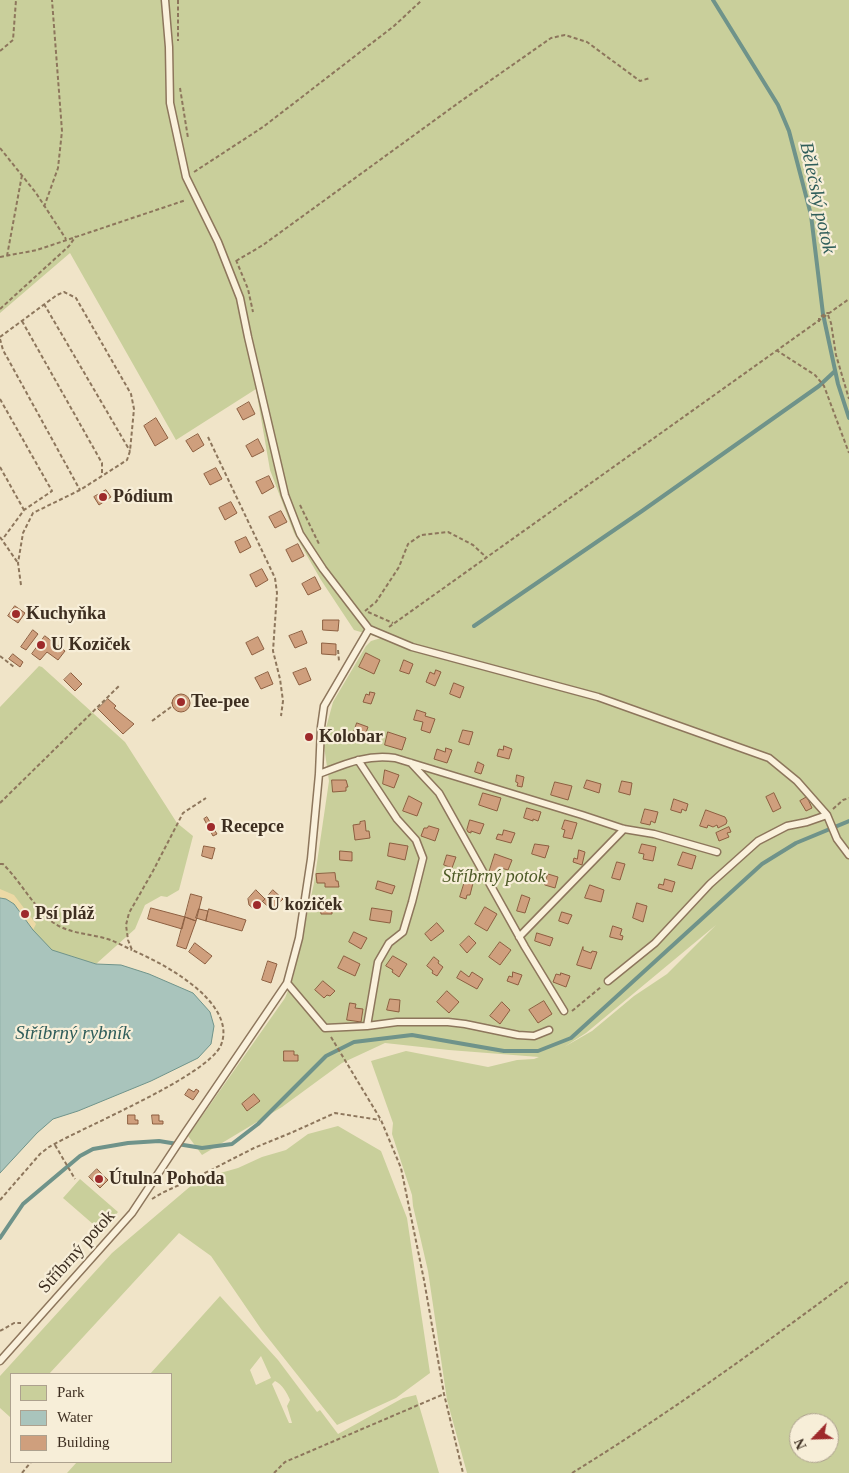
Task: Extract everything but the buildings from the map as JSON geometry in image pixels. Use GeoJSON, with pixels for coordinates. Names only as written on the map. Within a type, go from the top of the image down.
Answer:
{"type":"FeatureCollection","features":[{"type":"Feature","properties":{"kind":"lane"},"geometry":{"type":"LineString","coordinates":[[165,0],[169,47],[170,103],[186,177],[218,242],[240,298],[288,503],[300,534],[369,629],[412,648],[598,697],[769,758],[797,781],[827,815],[837,839],[849,855]]}},
{"type":"Feature","properties":{"kind":"lane","name":"Stříbrný potok"},"geometry":{"type":"LineString","coordinates":[[0,1361],[132,1214],[171,1152],[286,983],[299,938],[311,859],[324,706],[369,629]]}},
{"type":"Feature","properties":{"kind":"lane"},"geometry":{"type":"LineString","coordinates":[[319,774],[358,760],[380,756],[410,762],[624,829],[654,834],[717,852]]}},
{"type":"Feature","properties":{"kind":"lane"},"geometry":{"type":"LineString","coordinates":[[358,760],[397,819],[416,840],[422,858],[403,932],[389,943],[378,962],[367,1026]]}},
{"type":"Feature","properties":{"kind":"lane"},"geometry":{"type":"LineString","coordinates":[[410,762],[439,793],[519,937],[565,1013]]}},
{"type":"Feature","properties":{"kind":"lane"},"geometry":{"type":"LineString","coordinates":[[608,982],[654,943],[710,884],[758,841],[787,826],[827,815]]}},
{"type":"Feature","properties":{"kind":"lane"},"geometry":{"type":"LineString","coordinates":[[519,937],[624,829]]}},
{"type":"Feature","properties":{"kind":"lane"},"geometry":{"type":"LineString","coordinates":[[286,983],[325,1028],[397,1022],[448,1022],[526,1036],[534,1036],[549,1030]]}},
{"type":"Feature","properties":{"kind":"path"},"geometry":{"type":"LineString","coordinates":[[0,51],[13,40],[16,0]]}},
{"type":"Feature","properties":{"kind":"path"},"geometry":{"type":"LineString","coordinates":[[44,207],[58,168],[62,131],[52,0]]}},
{"type":"Feature","properties":{"kind":"path"},"geometry":{"type":"LineString","coordinates":[[178,0],[178,44]]}},
{"type":"Feature","properties":{"kind":"path"},"geometry":{"type":"LineString","coordinates":[[186,177],[263,127],[394,26],[422,0]]}},
{"type":"Feature","properties":{"kind":"path"},"geometry":{"type":"LineString","coordinates":[[227,266],[263,245],[551,38],[565,35],[587,42],[640,81],[650,78]]}},
{"type":"Feature","properties":{"kind":"path"},"geometry":{"type":"LineString","coordinates":[[178,80],[189,145]]}},
{"type":"Feature","properties":{"kind":"path"},"geometry":{"type":"LineString","coordinates":[[0,148],[36,192],[66,240]]}},
{"type":"Feature","properties":{"kind":"path"},"geometry":{"type":"LineString","coordinates":[[7,256],[22,175]]}},
{"type":"Feature","properties":{"kind":"path"},"geometry":{"type":"LineString","coordinates":[[0,257],[37,250],[195,197]]}},
{"type":"Feature","properties":{"kind":"path"},"geometry":{"type":"LineString","coordinates":[[0,309],[69,246],[76,236]]}},
{"type":"Feature","properties":{"kind":"path"},"geometry":{"type":"LineString","coordinates":[[235,257],[248,289],[254,317]]}},
{"type":"Feature","properties":{"kind":"path"},"geometry":{"type":"LineString","coordinates":[[21,585],[18,563],[23,533],[33,512],[80,490],[127,460],[130,451],[134,409],[131,394],[76,298],[64,292],[44,304],[0,338],[3,350],[80,490]]}},
{"type":"Feature","properties":{"kind":"path"},"geometry":{"type":"LineString","coordinates":[[380,633],[849,299]]}},
{"type":"Feature","properties":{"kind":"path"},"geometry":{"type":"LineString","coordinates":[[44,304],[130,451]]}},
{"type":"Feature","properties":{"kind":"path"},"geometry":{"type":"LineString","coordinates":[[827,315],[831,323],[836,355],[849,399]]}},
{"type":"Feature","properties":{"kind":"path"},"geometry":{"type":"LineString","coordinates":[[21,321],[102,463],[102,475]]}},
{"type":"Feature","properties":{"kind":"path"},"geometry":{"type":"LineString","coordinates":[[776,350],[815,375],[824,386],[849,453]]}},
{"type":"Feature","properties":{"kind":"path"},"geometry":{"type":"LineString","coordinates":[[0,399],[52,491],[24,510],[1,538],[18,563]]}},
{"type":"Feature","properties":{"kind":"path"},"geometry":{"type":"LineString","coordinates":[[208,436],[275,578],[277,593],[273,651],[283,701],[281,716]]}},
{"type":"Feature","properties":{"kind":"path"},"geometry":{"type":"LineString","coordinates":[[0,467],[24,510]]}},
{"type":"Feature","properties":{"kind":"path"},"geometry":{"type":"LineString","coordinates":[[298,502],[319,544]]}},
{"type":"Feature","properties":{"kind":"path"},"geometry":{"type":"LineString","coordinates":[[393,623],[365,610],[376,602],[399,567],[408,544],[421,535],[448,532],[473,545],[486,557]]}},
{"type":"Feature","properties":{"kind":"path"},"geometry":{"type":"LineString","coordinates":[[0,656],[14,667]]}},
{"type":"Feature","properties":{"kind":"path"},"geometry":{"type":"LineString","coordinates":[[0,803],[119,686]]}},
{"type":"Feature","properties":{"kind":"path"},"geometry":{"type":"LineString","coordinates":[[152,721],[171,706]]}},
{"type":"Feature","properties":{"kind":"path"},"geometry":{"type":"LineString","coordinates":[[132,950],[128,940],[126,925],[128,912],[153,872],[183,813],[206,798]]}},
{"type":"Feature","properties":{"kind":"path"},"geometry":{"type":"LineString","coordinates":[[827,815],[843,800],[849,798]]}},
{"type":"Feature","properties":{"kind":"path"},"geometry":{"type":"LineString","coordinates":[[0,864],[3,864],[16,877],[33,902],[51,921],[74,932],[105,938],[132,950],[162,965],[193,985],[214,1005],[221,1018],[223,1034],[221,1046],[210,1059],[167,1088],[54,1144],[40,1154],[0,1200]]}},
{"type":"Feature","properties":{"kind":"path"},"geometry":{"type":"LineString","coordinates":[[565,1013],[608,982]]}},
{"type":"Feature","properties":{"kind":"path"},"geometry":{"type":"LineString","coordinates":[[333,1041],[381,1120],[401,1168],[424,1280],[444,1394],[463,1473]]}},
{"type":"Feature","properties":{"kind":"path"},"geometry":{"type":"LineString","coordinates":[[147,1203],[162,1193],[254,1148],[335,1113],[381,1120]]}},
{"type":"Feature","properties":{"kind":"path"},"geometry":{"type":"LineString","coordinates":[[54,1144],[74,1178]]}},
{"type":"Feature","properties":{"kind":"path"},"geometry":{"type":"LineString","coordinates":[[572,1473],[640,1431],[746,1358],[849,1280]]}},
{"type":"Feature","properties":{"kind":"path"},"geometry":{"type":"LineString","coordinates":[[0,1331],[14,1323]]}},
{"type":"Feature","properties":{"kind":"path"},"geometry":{"type":"LineString","coordinates":[[274,1473],[285,1462],[444,1394]]}},
{"type":"Feature","properties":{"kind":"path"},"geometry":{"type":"LineString","coordinates":[[22,1473],[30,1463]]}},
{"type":"Feature","properties":{"kind":"green space"},"geometry":{"type":"Polygon","coordinates":[[[0,0],[849,0],[849,1473],[467,1473],[447,1400],[428,1271],[412,1195],[392,1134],[393,1123],[371,1061],[406,1051],[488,1067],[539,1057],[385,1043],[342,1063],[282,1107],[202,1155],[188,1136],[285,998],[293,978],[314,883],[329,781],[323,739],[333,702],[366,646],[371,641],[381,638],[354,630],[321,580],[294,533],[270,470],[256,389],[176,440],[70,253],[0,313],[0,0]],[[716,925],[586,1033],[564,1047],[592,1031],[634,996],[667,974],[716,925]]]}},
{"type":"Feature","properties":{"kind":"green space"},"geometry":{"type":"Polygon","coordinates":[[[39,666],[125,742],[177,823],[193,836],[179,890],[167,897],[161,896],[145,905],[135,929],[96,964],[50,950],[31,930],[34,924],[0,890],[0,707],[39,666]]]}},
{"type":"Feature","properties":{"kind":"green space"},"geometry":{"type":"Polygon","coordinates":[[[338,1126],[381,1151],[407,1218],[430,1373],[396,1398],[337,1425],[261,1329],[211,1256],[179,1233],[50,1373],[10,1373],[10,1417],[0,1408],[0,1376],[112,1253],[199,1179],[238,1168],[262,1157],[286,1150],[308,1134],[338,1126]]]}},
{"type":"Feature","properties":{"kind":"green space"},"geometry":{"type":"Polygon","coordinates":[[[80,1179],[118,1212],[101,1231],[63,1198],[80,1179]]]}},
{"type":"Feature","properties":{"kind":"green space"},"geometry":{"type":"Polygon","coordinates":[[[220,1296],[278,1360],[317,1412],[320,1410],[338,1434],[403,1398],[416,1395],[439,1473],[67,1473],[76,1463],[172,1463],[172,1373],[151,1373],[220,1296]],[[261,1356],[250,1370],[256,1385],[271,1378],[261,1356]],[[275,1381],[272,1384],[289,1423],[292,1423],[287,1406],[290,1400],[278,1382],[275,1381]]]}},
{"type":"Feature","properties":{"kind":"sand","name":"Psí pláž"},"geometry":{"type":"Polygon","coordinates":[[[0,889],[14,895],[36,924],[33,930],[11,902],[0,898],[0,889]]]}},
{"type":"Feature","properties":{"kind":"water","name":"Stříbrný rybník"},"geometry":{"type":"Polygon","coordinates":[[[0,898],[14,904],[33,930],[52,950],[96,964],[121,965],[149,974],[193,993],[210,1012],[214,1026],[211,1044],[198,1058],[151,1081],[78,1111],[53,1119],[37,1133],[0,1173],[0,898]]]}},
{"type":"Feature","properties":{"kind":"waterway","name":"Bělečský potok"},"geometry":{"type":"LineString","coordinates":[[713,0],[778,105],[789,131],[811,215],[823,314],[838,384],[849,418]]}},
{"type":"Feature","properties":{"kind":"waterway"},"geometry":{"type":"LineString","coordinates":[[474,626],[642,511],[819,386],[835,371]]}},
{"type":"Feature","properties":{"kind":"waterway","name":"Stříbrný potok"},"geometry":{"type":"LineString","coordinates":[[0,1238],[23,1204],[80,1156],[93,1149],[128,1143],[159,1141],[202,1148],[232,1144],[258,1124],[326,1056],[354,1042],[412,1035],[504,1051],[538,1051],[571,1038],[762,864],[796,843],[849,821]]}},
{"type":"Feature","properties":{"kind":"place","name":"Pódium"},"geometry":{"type":"Point","coordinates":[103,497]}},
{"type":"Feature","properties":{"kind":"place","name":"Kuchyňka"},"geometry":{"type":"Point","coordinates":[16,614]}},
{"type":"Feature","properties":{"kind":"place","name":"U Koziček"},"geometry":{"type":"Point","coordinates":[41,645]}},
{"type":"Feature","properties":{"kind":"place","name":"Tee-pee"},"geometry":{"type":"Point","coordinates":[181,702]}},
{"type":"Feature","properties":{"kind":"place","name":"Kolobar"},"geometry":{"type":"Point","coordinates":[309,737]}},
{"type":"Feature","properties":{"kind":"place","name":"Recepce"},"geometry":{"type":"Point","coordinates":[211,827]}},
{"type":"Feature","properties":{"kind":"place","name":"U koziček"},"geometry":{"type":"Point","coordinates":[257,905]}},
{"type":"Feature","properties":{"kind":"place","name":"Psí pláž"},"geometry":{"type":"Point","coordinates":[25,914]}},
{"type":"Feature","properties":{"kind":"place","name":"Útulna Pohoda"},"geometry":{"type":"Point","coordinates":[99,1179]}}]}
